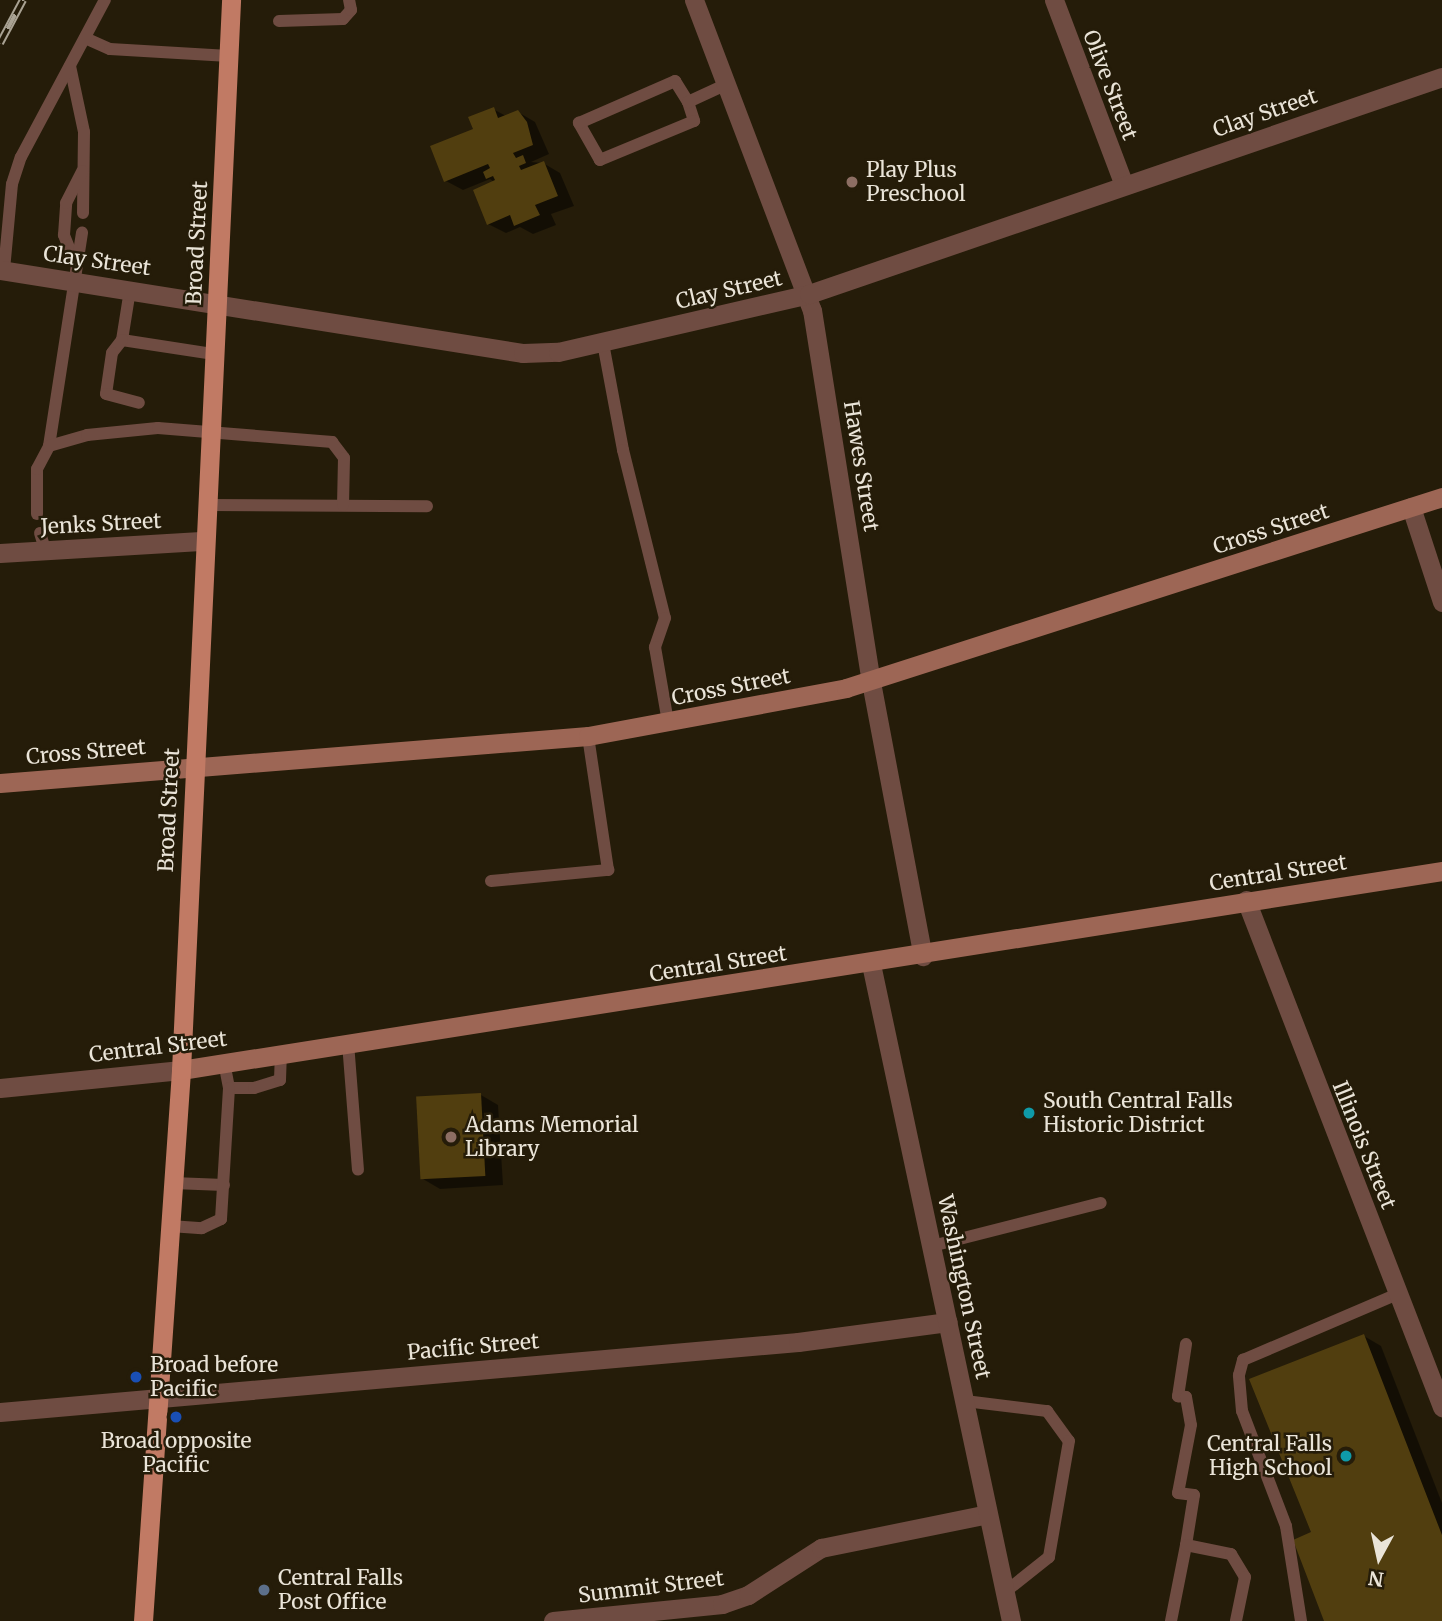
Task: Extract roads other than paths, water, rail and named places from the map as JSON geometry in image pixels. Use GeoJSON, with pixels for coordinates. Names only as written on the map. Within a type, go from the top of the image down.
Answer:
{"type":"FeatureCollection","features":[{"type":"Feature","properties":{"kind":"main road","name":"Broad Street"},"geometry":{"type":"LineString","coordinates":[[143,1621],[181,1070],[231,0]]}},
{"type":"Feature","properties":{"kind":"main road","name":"Cross Street"},"geometry":{"type":"LineString","coordinates":[[0,783],[587,736],[871,682],[1442,497]]}},
{"type":"Feature","properties":{"kind":"main road","name":"Central Street"},"geometry":{"type":"LineString","coordinates":[[181,1070],[923,956],[1246,900],[1442,871]]}},
{"type":"Feature","properties":{"kind":"street","name":"Hawes Street"},"geometry":{"type":"LineString","coordinates":[[694,0],[809,294],[871,682],[923,956]]}},
{"type":"Feature","properties":{"kind":"street","name":"Olive Street"},"geometry":{"type":"LineString","coordinates":[[1054,0],[1124,185]]}},
{"type":"Feature","properties":{"kind":"street","name":"Clay Street"},"geometry":{"type":"LineString","coordinates":[[2,270],[540,354],[603,343],[809,294],[1442,77]]}},
{"type":"Feature","properties":{"kind":"street"},"geometry":{"type":"LineString","coordinates":[[1410,507],[1442,602]]}},
{"type":"Feature","properties":{"kind":"street","name":"Jenks Street"},"geometry":{"type":"LineString","coordinates":[[0,553],[42,541],[205,541]]}},
{"type":"Feature","properties":{"kind":"street","name":"Illinois Street"},"geometry":{"type":"LineString","coordinates":[[1246,900],[1442,1407]]}},
{"type":"Feature","properties":{"kind":"street","name":"Washington Street"},"geometry":{"type":"LineString","coordinates":[[871,964],[1011,1621]]}},
{"type":"Feature","properties":{"kind":"street","name":"Central Street"},"geometry":{"type":"LineString","coordinates":[[0,1088],[181,1070]]}},
{"type":"Feature","properties":{"kind":"street","name":"Pacific Street"},"geometry":{"type":"LineString","coordinates":[[0,1412],[808,1341],[948,1322]]}},
{"type":"Feature","properties":{"kind":"street","name":"Summit Street"},"geometry":{"type":"LineString","coordinates":[[553,1621],[722,1604],[747,1595],[821,1548],[988,1514]]}},
{"type":"Feature","properties":{"kind":"lane"},"geometry":{"type":"LineString","coordinates":[[2,270],[16,171],[105,0]]}},
{"type":"Feature","properties":{"kind":"lane"},"geometry":{"type":"LineString","coordinates":[[279,21],[342,19],[351,10],[349,0]]}},
{"type":"Feature","properties":{"kind":"lane"},"geometry":{"type":"LineString","coordinates":[[85,38],[110,49],[229,56]]}},
{"type":"Feature","properties":{"kind":"lane"},"geometry":{"type":"LineString","coordinates":[[70,66],[84,132],[83,213]]}},
{"type":"Feature","properties":{"kind":"lane"},"geometry":{"type":"LineString","coordinates":[[675,81],[688,102],[694,121],[600,160],[579,123],[675,81]]}},
{"type":"Feature","properties":{"kind":"lane"},"geometry":{"type":"LineString","coordinates":[[688,102],[727,84]]}},
{"type":"Feature","properties":{"kind":"lane"},"geometry":{"type":"LineString","coordinates":[[74,260],[64,235],[66,203],[84,168]]}},
{"type":"Feature","properties":{"kind":"lane"},"geometry":{"type":"LineString","coordinates":[[37,514],[37,469],[49,446],[74,260],[82,233]]}},
{"type":"Feature","properties":{"kind":"lane"},"geometry":{"type":"LineString","coordinates":[[130,289],[122,340],[112,353],[106,394],[139,403]]}},
{"type":"Feature","properties":{"kind":"lane"},"geometry":{"type":"LineString","coordinates":[[122,340],[214,354]]}},
{"type":"Feature","properties":{"kind":"lane"},"geometry":{"type":"LineString","coordinates":[[603,343],[623,450],[665,618],[655,647],[668,722]]}},
{"type":"Feature","properties":{"kind":"lane"},"geometry":{"type":"LineString","coordinates":[[49,446],[87,435],[158,428],[332,442],[344,458],[343,505]]}},
{"type":"Feature","properties":{"kind":"lane"},"geometry":{"type":"LineString","coordinates":[[206,505],[427,506]]}},
{"type":"Feature","properties":{"kind":"lane"},"geometry":{"type":"LineString","coordinates":[[491,881],[608,870],[587,736]]}},
{"type":"Feature","properties":{"kind":"lane"},"geometry":{"type":"LineString","coordinates":[[348,1043],[358,1170]]}},
{"type":"Feature","properties":{"kind":"lane"},"geometry":{"type":"LineString","coordinates":[[229,1088],[281,1080],[281,1053]]}},
{"type":"Feature","properties":{"kind":"lane"},"geometry":{"type":"LineString","coordinates":[[170,1226],[214,1226],[221,1219],[229,1088],[224,1062]]}},
{"type":"Feature","properties":{"kind":"lane"},"geometry":{"type":"LineString","coordinates":[[173,1183],[225,1185]]}},
{"type":"Feature","properties":{"kind":"lane"},"geometry":{"type":"LineString","coordinates":[[932,1246],[1101,1203]]}},
{"type":"Feature","properties":{"kind":"lane"},"geometry":{"type":"LineString","coordinates":[[1301,1621],[1286,1526],[1242,1411],[1239,1375],[1243,1360],[1398,1294]]}},
{"type":"Feature","properties":{"kind":"lane"},"geometry":{"type":"LineString","coordinates":[[1171,1621],[1194,1494],[1178,1493],[1191,1426],[1186,1397],[1178,1396],[1186,1344]]}},
{"type":"Feature","properties":{"kind":"lane"},"geometry":{"type":"LineString","coordinates":[[965,1401],[1047,1411],[1069,1441],[1049,1557],[1005,1592]]}},
{"type":"Feature","properties":{"kind":"lane"},"geometry":{"type":"LineString","coordinates":[[1186,1545],[1231,1553],[1245,1577],[1236,1621]]}},
{"type":"Feature","properties":{"kind":"railway"},"geometry":{"type":"LineString","coordinates":[[0,43],[23,0]]}},
{"type":"Feature","properties":{"kind":"place","name":"Play Plus Preschool"},"geometry":{"type":"Point","coordinates":[852,182]}},
{"type":"Feature","properties":{"kind":"place","name":"South Central Falls Historic District"},"geometry":{"type":"Point","coordinates":[1029,1113]}},
{"type":"Feature","properties":{"kind":"place","name":"Adams Memorial Library"},"geometry":{"type":"Point","coordinates":[451,1137]}},
{"type":"Feature","properties":{"kind":"place","name":"Broad before Pacific"},"geometry":{"type":"Point","coordinates":[136,1377]}},
{"type":"Feature","properties":{"kind":"place","name":"Broad opposite Pacific"},"geometry":{"type":"Point","coordinates":[176,1417]}},
{"type":"Feature","properties":{"kind":"place","name":"Central Falls High School"},"geometry":{"type":"Point","coordinates":[1346,1456]}},
{"type":"Feature","properties":{"kind":"place","name":"Central Falls Post Office"},"geometry":{"type":"Point","coordinates":[264,1590]}}]}
